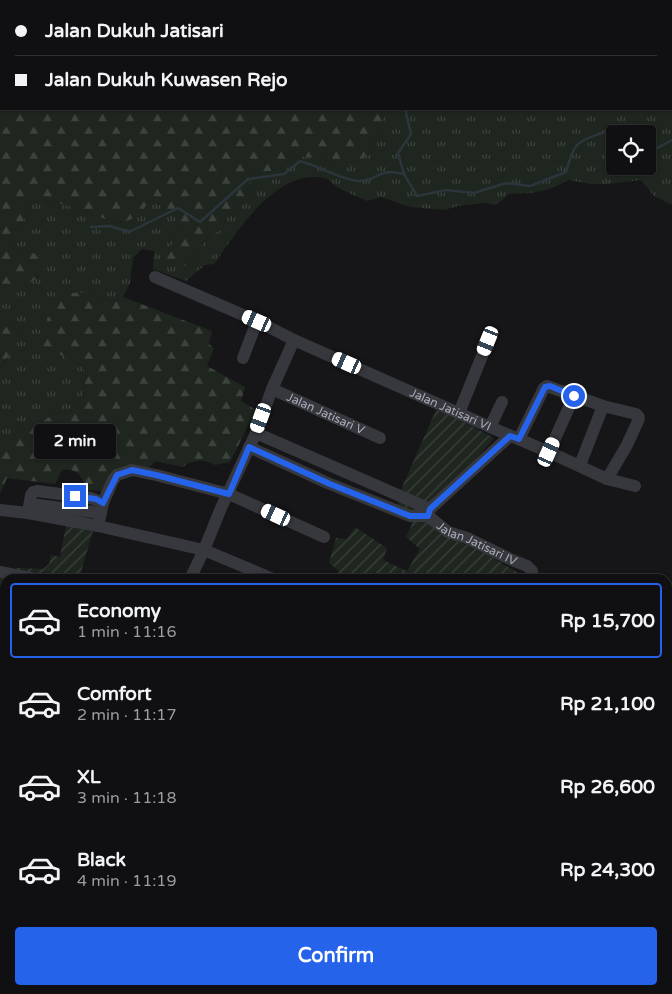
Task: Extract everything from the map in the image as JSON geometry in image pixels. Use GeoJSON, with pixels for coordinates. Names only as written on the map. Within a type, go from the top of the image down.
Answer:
{"type":"FeatureCollection","features":[{"type":"Feature","properties":{"kind":"street","name":"Jalan Jatisari VI"},"geometry":{"type":"LineString","coordinates":[[155,277],[257,321],[294,340],[490,427],[580,465],[607,479],[635,486]]}},
{"type":"Feature","properties":{"kind":"street"},"geometry":{"type":"LineString","coordinates":[[243,358],[257,321]]}},
{"type":"Feature","properties":{"kind":"street"},"geometry":{"type":"LineString","coordinates":[[192,574],[256,433],[272,389],[294,340]]}},
{"type":"Feature","properties":{"kind":"street"},"geometry":{"type":"LineString","coordinates":[[459,413],[488,341]]}},
{"type":"Feature","properties":{"kind":"street"},"geometry":{"type":"LineString","coordinates":[[256,433],[429,513],[515,437],[545,387],[550,386],[603,406],[636,414],[638,417],[627,445],[607,479]]}},
{"type":"Feature","properties":{"kind":"street","name":"Jalan Jatisari V"},"geometry":{"type":"LineString","coordinates":[[272,389],[380,438]]}},
{"type":"Feature","properties":{"kind":"street"},"geometry":{"type":"LineString","coordinates":[[549,452],[574,396]]}},
{"type":"Feature","properties":{"kind":"street"},"geometry":{"type":"LineString","coordinates":[[490,427],[502,402]]}},
{"type":"Feature","properties":{"kind":"street"},"geometry":{"type":"LineString","coordinates":[[580,465],[603,406]]}},
{"type":"Feature","properties":{"kind":"street","name":"Jalan Jatisari IV"},"geometry":{"type":"LineString","coordinates":[[249,447],[330,484],[410,516],[429,513],[448,532],[467,538],[527,566],[532,574]]}},
{"type":"Feature","properties":{"kind":"street"},"geometry":{"type":"LineString","coordinates":[[101,514],[117,475],[127,471],[156,475],[229,494],[324,537]]}},
{"type":"Feature","properties":{"kind":"street"},"geometry":{"type":"LineString","coordinates":[[29,509],[33,492],[43,491],[91,498],[101,514]]}},
{"type":"Feature","properties":{"kind":"street"},"geometry":{"type":"LineString","coordinates":[[0,510],[29,509],[101,514],[204,550],[260,574]]}},
{"type":"Feature","properties":{"kind":"green space"},"geometry":{"type":"Polygon","coordinates":[[[0,110],[383,110],[383,130],[366,156],[351,165],[336,167],[326,160],[295,155],[281,169],[252,174],[249,193],[245,200],[226,215],[223,229],[208,236],[185,266],[169,267],[163,262],[175,238],[179,217],[152,200],[135,217],[117,222],[61,204],[39,201],[29,202],[26,217],[14,231],[9,247],[35,253],[47,263],[44,270],[34,280],[1,299],[1,324],[21,332],[14,348],[0,368],[0,110]]]}},
{"type":"Feature","properties":{"kind":"green space"},"geometry":{"type":"Polygon","coordinates":[[[383,110],[658,110],[661,113],[672,115],[672,205],[654,196],[641,180],[590,184],[569,180],[550,189],[531,193],[509,194],[496,205],[485,203],[458,206],[444,210],[410,207],[381,197],[367,201],[337,187],[324,178],[306,178],[290,183],[274,192],[260,205],[246,220],[214,264],[205,265],[186,281],[153,269],[154,251],[142,249],[133,258],[130,283],[121,301],[108,300],[88,293],[41,345],[79,364],[86,372],[83,399],[74,410],[54,414],[39,424],[8,437],[0,436],[0,368],[21,332],[1,324],[1,298],[39,277],[36,253],[9,247],[14,231],[26,217],[29,202],[39,201],[61,204],[121,223],[152,200],[179,217],[175,238],[164,262],[191,260],[208,236],[223,229],[226,215],[239,205],[249,193],[252,174],[276,170],[285,166],[295,155],[326,160],[332,166],[366,156],[383,130],[383,110]]]}},
{"type":"Feature","properties":{"kind":"green space"},"geometry":{"type":"Polygon","coordinates":[[[658,110],[672,110],[672,115],[661,113],[658,110]]]}},
{"type":"Feature","properties":{"kind":"green space"},"geometry":{"type":"Polygon","coordinates":[[[72,293],[88,293],[108,300],[121,301],[123,297],[212,331],[209,344],[214,348],[207,366],[245,387],[241,401],[256,410],[230,462],[215,465],[199,461],[190,462],[183,467],[155,461],[149,468],[125,468],[115,471],[102,491],[88,490],[76,472],[62,470],[55,484],[7,478],[0,494],[0,436],[8,437],[39,424],[54,414],[74,410],[83,399],[86,372],[79,364],[41,345],[47,321],[53,309],[72,293]]]}},
{"type":"Feature","properties":{"kind":"green space"},"geometry":{"type":"Polygon","coordinates":[[[436,410],[494,438],[469,467],[431,500],[429,523],[439,533],[485,553],[520,574],[337,574],[338,570],[329,563],[336,538],[347,539],[355,527],[387,548],[383,560],[407,571],[420,549],[406,537],[412,524],[408,510],[398,506],[403,485],[436,410]]]}},
{"type":"Feature","properties":{"kind":"green space"},"geometry":{"type":"Polygon","coordinates":[[[66,525],[93,531],[80,574],[8,574],[17,568],[43,569],[49,564],[51,555],[60,557],[66,525]]]}},
{"type":"Feature","properties":{"kind":"waterway"},"geometry":{"type":"LineString","coordinates":[[404,174],[398,153],[411,134],[405,110]]}},
{"type":"Feature","properties":{"kind":"waterway"},"geometry":{"type":"LineString","coordinates":[[91,227],[110,226],[129,232],[178,208],[200,222],[248,179],[284,174],[300,161],[338,176],[359,181],[367,180],[386,172],[404,174],[417,196],[446,190],[474,193],[506,183],[530,186],[566,172],[575,148],[583,141],[606,131]]}},
{"type":"Feature","properties":{"kind":"waterway"},"geometry":{"type":"LineString","coordinates":[[656,149],[672,140]]}},
{"type":"Feature","properties":{"kind":"route"},"geometry":{"type":"LineString","coordinates":[[75,496],[96,499],[103,503],[117,475],[132,470],[229,494],[249,447],[330,484],[410,516],[428,516],[430,509],[510,436],[519,439],[545,387],[550,386],[574,396]]}}]}
